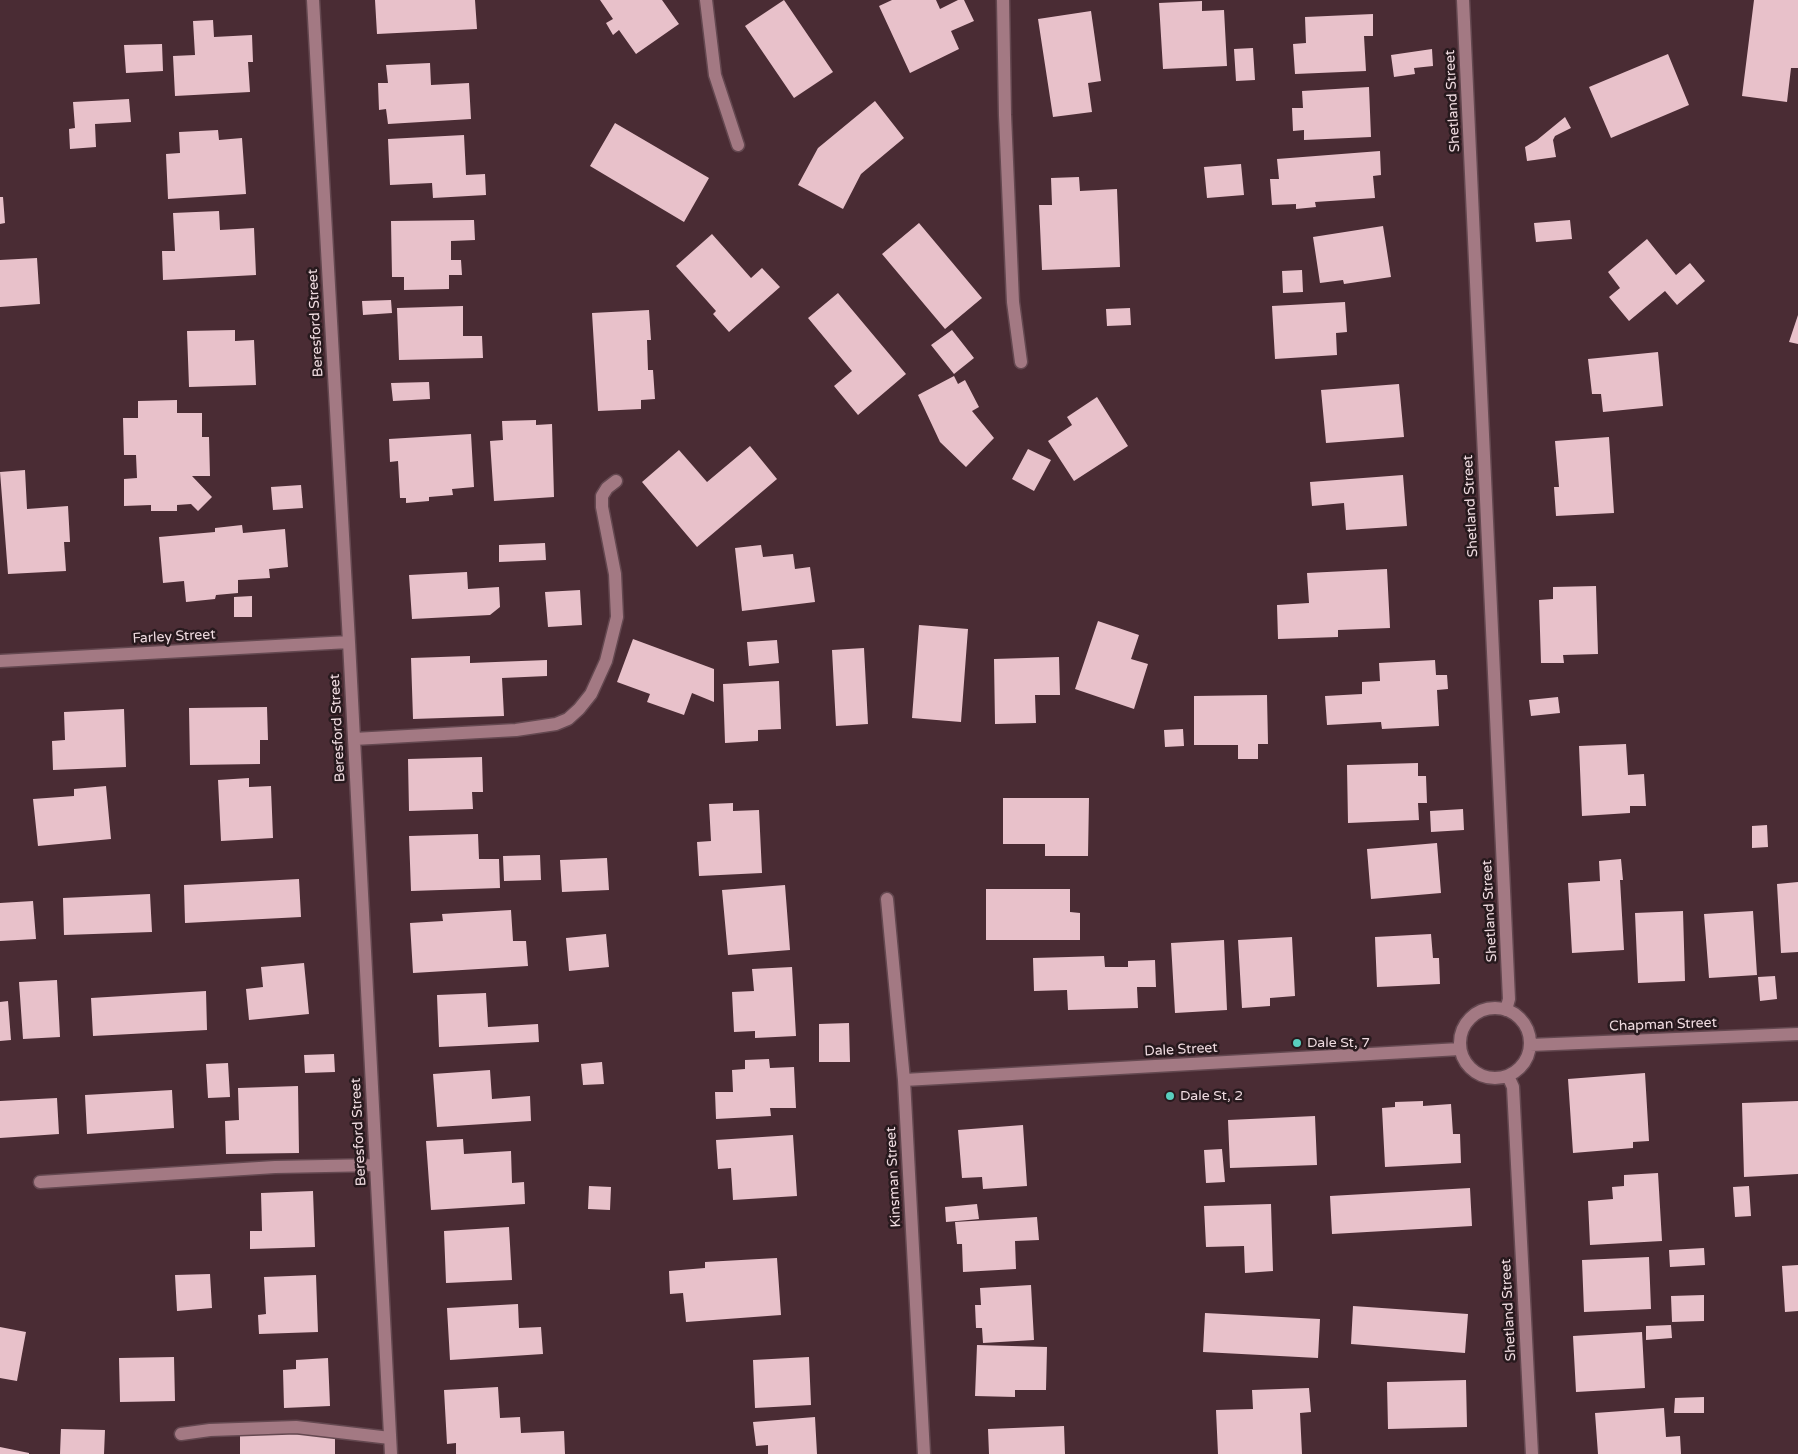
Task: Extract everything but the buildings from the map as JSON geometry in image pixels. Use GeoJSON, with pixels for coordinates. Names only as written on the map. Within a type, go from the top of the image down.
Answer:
{"type":"FeatureCollection","features":[{"type":"Feature","properties":{"kind":"street","name":"Beresford Street"},"geometry":{"type":"LineString","coordinates":[[313,0],[349,642],[391,1454]]}},
{"type":"Feature","properties":{"kind":"street"},"geometry":{"type":"LineString","coordinates":[[706,0],[715,75],[738,145]]}},
{"type":"Feature","properties":{"kind":"street"},"geometry":{"type":"LineString","coordinates":[[1003,0],[1005,115],[1013,302],[1022,362]]}},
{"type":"Feature","properties":{"kind":"street","name":"Shetland Street"},"geometry":{"type":"LineString","coordinates":[[1463,0],[1509,999],[1506,1010]]}},
{"type":"Feature","properties":{"kind":"street"},"geometry":{"type":"LineString","coordinates":[[354,739],[516,730],[556,724],[568,719],[579,709],[590,694],[606,660],[617,617],[615,574],[602,507],[602,496],[607,488],[616,481]]}},
{"type":"Feature","properties":{"kind":"street","name":"Farley Street"},"geometry":{"type":"LineString","coordinates":[[0,661],[349,642]]}},
{"type":"Feature","properties":{"kind":"street","name":"Kinsman Street"},"geometry":{"type":"LineString","coordinates":[[887,899],[904,1080],[924,1454]]}},
{"type":"Feature","properties":{"kind":"street"},"geometry":{"type":"LineString","coordinates":[[1494,1008],[1506,1010],[1516,1015],[1524,1024],[1529,1034],[1530,1045],[1528,1055],[1524,1064],[1517,1071],[1508,1076],[1488,1078],[1478,1074],[1463,1060],[1460,1038],[1464,1026],[1471,1017],[1482,1010],[1494,1008]]}},
{"type":"Feature","properties":{"kind":"street","name":"Chapman Street"},"geometry":{"type":"LineString","coordinates":[[1530,1045],[1798,1034]]}},
{"type":"Feature","properties":{"kind":"street","name":"Dale Street"},"geometry":{"type":"LineString","coordinates":[[904,1080],[1460,1049]]}},
{"type":"Feature","properties":{"kind":"street","name":"Shetland Street"},"geometry":{"type":"LineString","coordinates":[[1508,1076],[1513,1087],[1532,1454]]}},
{"type":"Feature","properties":{"kind":"street"},"geometry":{"type":"LineString","coordinates":[[40,1182],[274,1167],[376,1165]]}},
{"type":"Feature","properties":{"kind":"street"},"geometry":{"type":"LineString","coordinates":[[181,1434],[210,1430],[296,1427],[390,1438]]}},
{"type":"Feature","properties":{"kind":"place","name":"Dale St, 7"},"geometry":{"type":"Point","coordinates":[1297,1043]}},
{"type":"Feature","properties":{"kind":"place","name":"Dale St, 2"},"geometry":{"type":"Point","coordinates":[1170,1096]}}]}
